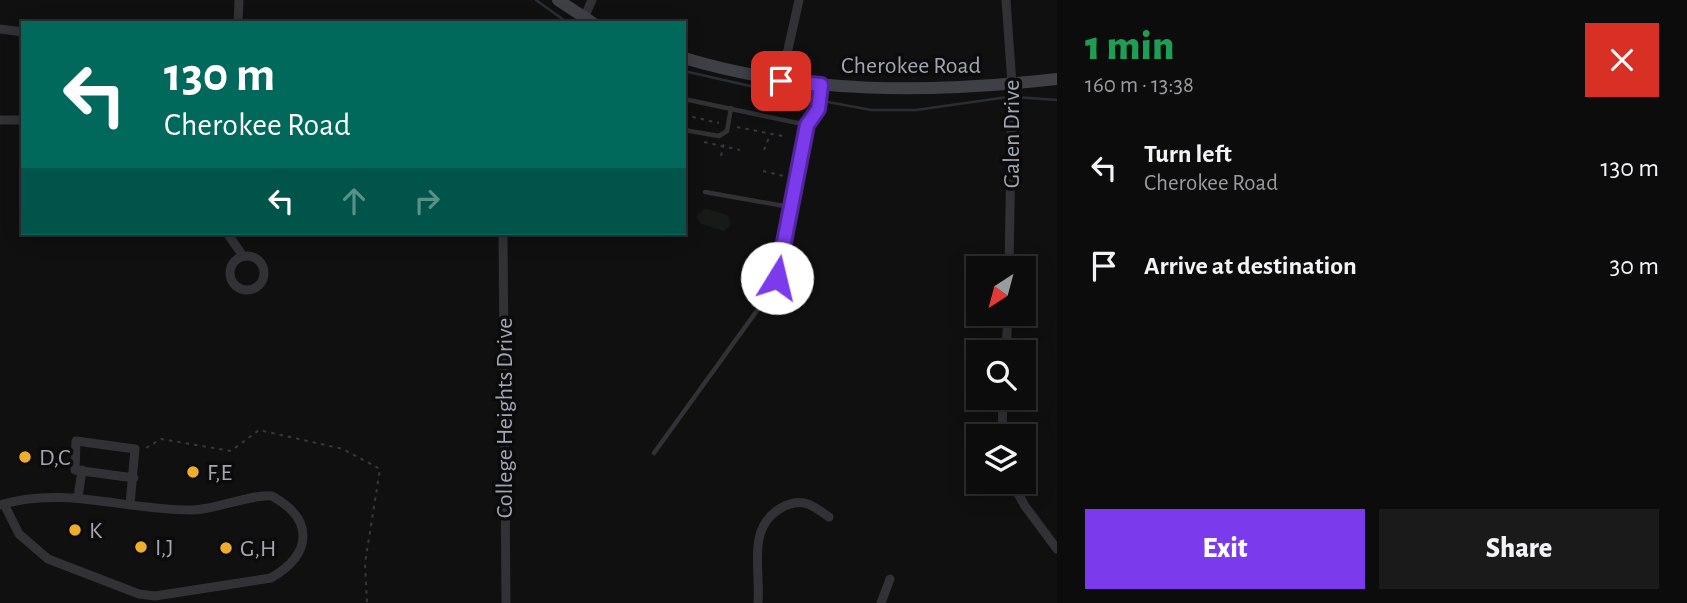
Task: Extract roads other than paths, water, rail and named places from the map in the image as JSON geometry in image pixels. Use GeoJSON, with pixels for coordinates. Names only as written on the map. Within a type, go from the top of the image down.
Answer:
{"type":"FeatureCollection","features":[{"type":"Feature","properties":{"kind":"main road"},"geometry":{"type":"LineString","coordinates":[[558,0],[586,21]]}},
{"type":"Feature","properties":{"kind":"main road","name":"Cherokee Road"},"geometry":{"type":"LineString","coordinates":[[686,58],[781,81],[906,90],[1057,79]]}},
{"type":"Feature","properties":{"kind":"street"},"geometry":{"type":"LineString","coordinates":[[238,21],[239,0]]}},
{"type":"Feature","properties":{"kind":"street"},"geometry":{"type":"LineString","coordinates":[[586,21],[592,0]]}},
{"type":"Feature","properties":{"kind":"street"},"geometry":{"type":"LineString","coordinates":[[781,81],[799,0]]}},
{"type":"Feature","properties":{"kind":"street","name":"Galen Drive"},"geometry":{"type":"LineString","coordinates":[[1006,0],[1012,84],[1009,256]]}},
{"type":"Feature","properties":{"kind":"street"},"geometry":{"type":"LineString","coordinates":[[0,29],[21,32]]}},
{"type":"Feature","properties":{"kind":"street"},"geometry":{"type":"LineString","coordinates":[[0,120],[21,120]]}},
{"type":"Feature","properties":{"kind":"street"},"geometry":{"type":"LineString","coordinates":[[228,235],[243,256]]}},
{"type":"Feature","properties":{"kind":"street","name":"College Heights Drive"},"geometry":{"type":"LineString","coordinates":[[503,235],[506,603]]}},
{"type":"Feature","properties":{"kind":"street"},"geometry":{"type":"LineString","coordinates":[[130,504],[139,449],[76,441],[75,470],[134,478]]}},
{"type":"Feature","properties":{"kind":"street"},"geometry":{"type":"LineString","coordinates":[[78,497],[82,470]]}},
{"type":"Feature","properties":{"kind":"street"},"geometry":{"type":"LineString","coordinates":[[1018,494],[1057,549]]}},
{"type":"Feature","properties":{"kind":"street"},"geometry":{"type":"LineString","coordinates":[[272,496],[298,515],[304,533],[301,547],[288,568],[271,578],[155,596],[139,594],[47,559],[19,534],[2,505],[43,498],[78,497],[195,510],[272,496]]}},
{"type":"Feature","properties":{"kind":"street"},"geometry":{"type":"LineString","coordinates":[[758,603],[757,551],[762,526],[769,516],[796,501],[807,502],[829,517]]}},
{"type":"Feature","properties":{"kind":"street"},"geometry":{"type":"LineString","coordinates":[[881,603],[890,579]]}},
{"type":"Feature","properties":{"kind":"lane"},"geometry":{"type":"LineString","coordinates":[[654,453],[769,294],[777,278],[807,125],[818,109],[821,85]]}},
{"type":"Feature","properties":{"kind":"lane"},"geometry":{"type":"LineString","coordinates":[[686,99],[807,125]]}},
{"type":"Feature","properties":{"kind":"lane"},"geometry":{"type":"LineString","coordinates":[[686,130],[713,137],[726,131],[732,108]]}},
{"type":"Feature","properties":{"kind":"lane"},"geometry":{"type":"LineString","coordinates":[[705,192],[790,207]]}},
{"type":"Feature","properties":{"kind":"waterway"},"geometry":{"type":"LineString","coordinates":[[536,0],[565,21]]}},
{"type":"Feature","properties":{"kind":"waterway"},"geometry":{"type":"LineString","coordinates":[[686,71],[812,100]]}},
{"type":"Feature","properties":{"kind":"waterway"},"geometry":{"type":"LineString","coordinates":[[828,102],[871,110],[916,110],[1008,97]]}},
{"type":"Feature","properties":{"kind":"waterway"},"geometry":{"type":"LineString","coordinates":[[1015,97],[1057,100]]}},
{"type":"Feature","properties":{"kind":"place","name":"D,C"},"geometry":{"type":"Point","coordinates":[25,457]}},
{"type":"Feature","properties":{"kind":"place","name":"F,E"},"geometry":{"type":"Point","coordinates":[193,472]}},
{"type":"Feature","properties":{"kind":"place","name":"K"},"geometry":{"type":"Point","coordinates":[75,530]}},
{"type":"Feature","properties":{"kind":"place","name":"I,J"},"geometry":{"type":"Point","coordinates":[141,547]}},
{"type":"Feature","properties":{"kind":"place","name":"G,H"},"geometry":{"type":"Point","coordinates":[226,548]}}]}
